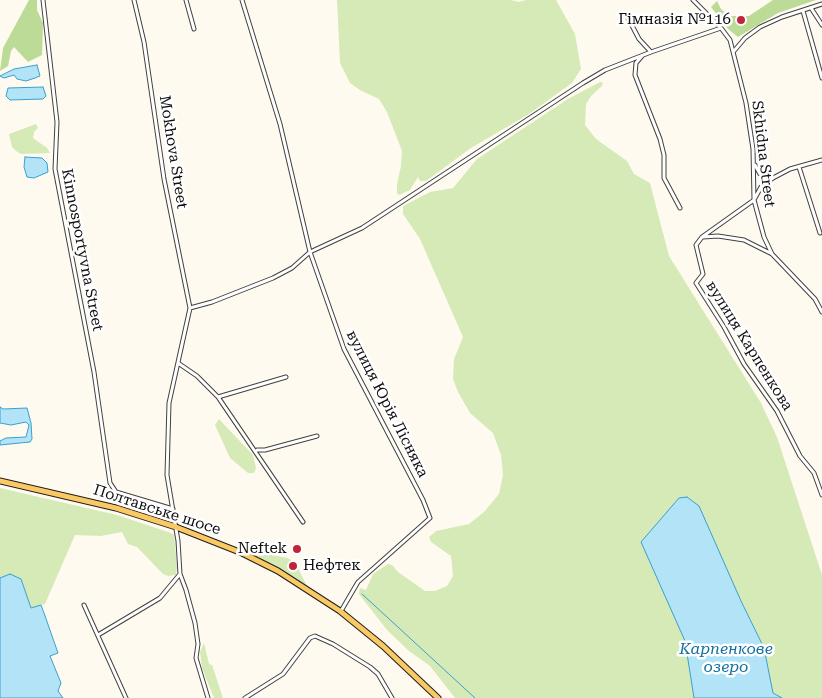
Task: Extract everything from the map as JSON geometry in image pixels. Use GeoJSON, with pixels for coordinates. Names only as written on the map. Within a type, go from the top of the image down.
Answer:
{"type":"FeatureCollection","features":[{"type":"Feature","properties":{"kind":"main road","name":"Полтавське шосе"},"geometry":{"type":"LineString","coordinates":[[0,481],[108,506],[176,527],[227,546],[271,567],[340,612],[383,646],[438,698]]}},
{"type":"Feature","properties":{"kind":"street","name":"Kinnosportyvna Street"},"geometry":{"type":"LineString","coordinates":[[43,0],[57,122],[55,169],[80,299],[110,483],[113,490],[174,509]]}},
{"type":"Feature","properties":{"kind":"street","name":"Mokhova Street"},"geometry":{"type":"LineString","coordinates":[[134,0],[147,60],[164,179],[190,308],[169,403],[167,475],[174,509],[180,574],[195,623],[198,644],[196,658],[208,698]]}},
{"type":"Feature","properties":{"kind":"street"},"geometry":{"type":"LineString","coordinates":[[186,0],[194,29]]}},
{"type":"Feature","properties":{"kind":"street","name":"вулиця Юрія Лісняка"},"geometry":{"type":"LineString","coordinates":[[242,0],[280,124],[310,252],[346,353],[423,500],[430,518],[358,582],[340,612]]}},
{"type":"Feature","properties":{"kind":"street","name":"Skhidna Street"},"geometry":{"type":"LineString","coordinates":[[693,0],[721,28],[730,40],[746,103],[754,163],[754,199],[764,237],[772,254]]}},
{"type":"Feature","properties":{"kind":"street"},"geometry":{"type":"LineString","coordinates":[[733,52],[745,38],[760,27],[822,4]]}},
{"type":"Feature","properties":{"kind":"street"},"geometry":{"type":"LineString","coordinates":[[811,8],[822,25]]}},
{"type":"Feature","properties":{"kind":"street"},"geometry":{"type":"LineString","coordinates":[[802,11],[822,78]]}},
{"type":"Feature","properties":{"kind":"street"},"geometry":{"type":"LineString","coordinates":[[626,14],[639,39],[651,52]]}},
{"type":"Feature","properties":{"kind":"street"},"geometry":{"type":"LineString","coordinates":[[190,308],[212,302],[273,278],[292,268],[310,252],[362,228],[583,83],[606,70],[721,28]]}},
{"type":"Feature","properties":{"kind":"street"},"geometry":{"type":"LineString","coordinates":[[643,55],[636,63],[635,75],[662,147],[664,178],[680,208]]}},
{"type":"Feature","properties":{"kind":"street"},"geometry":{"type":"LineString","coordinates":[[702,238],[754,199],[761,188],[773,178],[822,160]]}},
{"type":"Feature","properties":{"kind":"street"},"geometry":{"type":"LineString","coordinates":[[754,163],[760,174],[773,178]]}},
{"type":"Feature","properties":{"kind":"street"},"geometry":{"type":"LineString","coordinates":[[799,167],[820,233]]}},
{"type":"Feature","properties":{"kind":"street"},"geometry":{"type":"LineString","coordinates":[[702,238],[718,236],[744,240],[772,254],[815,299],[822,312]]}},
{"type":"Feature","properties":{"kind":"street","name":"вулиця Карпенкова"},"geometry":{"type":"LineString","coordinates":[[702,238],[696,245],[703,274],[696,283],[761,390],[777,411],[800,456],[814,473],[822,495]]}},
{"type":"Feature","properties":{"kind":"street"},"geometry":{"type":"LineString","coordinates":[[178,363],[197,376],[218,397],[256,450],[303,522]]}},
{"type":"Feature","properties":{"kind":"street"},"geometry":{"type":"LineString","coordinates":[[218,397],[286,377]]}},
{"type":"Feature","properties":{"kind":"street"},"geometry":{"type":"LineString","coordinates":[[256,450],[265,450],[317,436]]}},
{"type":"Feature","properties":{"kind":"street"},"geometry":{"type":"LineString","coordinates":[[98,635],[160,598],[180,574]]}},
{"type":"Feature","properties":{"kind":"street"},"geometry":{"type":"LineString","coordinates":[[84,605],[126,698]]}},
{"type":"Feature","properties":{"kind":"street"},"geometry":{"type":"LineString","coordinates":[[245,698],[276,680],[288,670],[310,638],[315,636],[333,644],[370,667],[378,674],[392,698]]}},
{"type":"Feature","properties":{"kind":"green space"},"geometry":{"type":"Polygon","coordinates":[[[29,0],[37,0],[37,10],[43,23],[42,55],[28,62],[14,47],[11,51],[8,66],[0,71],[3,48],[29,0]]]}},
{"type":"Feature","properties":{"kind":"green space"},"geometry":{"type":"Polygon","coordinates":[[[337,0],[511,0],[519,2],[526,0],[556,0],[575,34],[581,69],[572,83],[529,114],[471,148],[426,181],[420,181],[418,177],[410,190],[399,195],[397,193],[397,184],[402,151],[387,112],[379,99],[350,83],[340,63],[337,0]]]}},
{"type":"Feature","properties":{"kind":"green space"},"geometry":{"type":"Polygon","coordinates":[[[773,0],[816,0],[778,13],[738,37],[728,29],[711,7],[717,1],[721,9],[729,16],[749,16],[773,0]]]}},
{"type":"Feature","properties":{"kind":"green space"},"geometry":{"type":"Polygon","coordinates":[[[600,82],[603,83],[602,86],[591,96],[586,104],[585,125],[596,139],[627,161],[634,174],[650,183],[669,256],[761,403],[777,437],[822,575],[822,698],[782,698],[773,693],[764,648],[741,601],[679,498],[674,504],[675,514],[720,698],[455,698],[430,666],[409,651],[387,630],[359,594],[360,588],[366,590],[373,574],[388,564],[392,565],[398,572],[425,591],[435,591],[447,586],[453,576],[451,556],[431,542],[429,537],[436,531],[469,524],[484,512],[499,494],[503,475],[501,455],[493,433],[470,413],[453,379],[454,359],[463,337],[420,239],[403,214],[403,206],[430,192],[453,188],[477,159],[568,99],[600,82]]]}},
{"type":"Feature","properties":{"kind":"green space"},"geometry":{"type":"Polygon","coordinates":[[[36,124],[38,128],[34,132],[33,138],[47,148],[50,153],[21,154],[16,151],[12,147],[9,134],[36,124]]]}},
{"type":"Feature","properties":{"kind":"green space"},"geometry":{"type":"Polygon","coordinates":[[[219,419],[253,455],[256,468],[254,473],[248,473],[230,458],[215,425],[219,419]]]}},
{"type":"Feature","properties":{"kind":"green space"},"geometry":{"type":"Polygon","coordinates":[[[0,488],[117,515],[171,533],[174,535],[176,575],[168,576],[163,574],[137,547],[128,544],[122,532],[101,536],[75,535],[45,604],[31,608],[21,579],[0,578],[0,488]]]}},
{"type":"Feature","properties":{"kind":"green space"},"geometry":{"type":"Polygon","coordinates":[[[237,548],[288,558],[296,564],[307,586],[282,570],[237,548]]]}},
{"type":"Feature","properties":{"kind":"green space"},"geometry":{"type":"Polygon","coordinates":[[[204,643],[209,664],[212,665],[223,698],[214,698],[202,668],[200,652],[204,643]]]}},
{"type":"Feature","properties":{"kind":"water"},"geometry":{"type":"Polygon","coordinates":[[[37,65],[40,76],[26,81],[17,79],[14,75],[4,78],[0,76],[14,69],[37,65]]]}},
{"type":"Feature","properties":{"kind":"water"},"geometry":{"type":"Polygon","coordinates":[[[43,87],[46,96],[43,99],[10,100],[6,96],[8,88],[43,87]]]}},
{"type":"Feature","properties":{"kind":"water"},"geometry":{"type":"Polygon","coordinates":[[[25,157],[42,158],[47,163],[48,172],[34,178],[27,177],[24,167],[25,157]]]}},
{"type":"Feature","properties":{"kind":"water"},"geometry":{"type":"Polygon","coordinates":[[[0,407],[3,409],[27,408],[31,423],[32,439],[30,442],[0,445],[0,441],[6,438],[26,437],[29,425],[26,422],[11,425],[0,423],[0,407]]]}},
{"type":"Feature","properties":{"kind":"water","name":"Карпенкове озеро"},"geometry":{"type":"Polygon","coordinates":[[[687,497],[699,506],[764,648],[773,693],[782,698],[694,698],[685,641],[641,542],[679,498],[687,497]]]}},
{"type":"Feature","properties":{"kind":"water"},"geometry":{"type":"Polygon","coordinates":[[[10,574],[21,579],[31,608],[41,605],[58,653],[50,656],[61,683],[58,691],[63,698],[0,698],[0,578],[10,574]]]}},
{"type":"Feature","properties":{"kind":"waterway"},"geometry":{"type":"LineString","coordinates":[[362,594],[475,698]]}},
{"type":"Feature","properties":{"kind":"place","name":"Гімназія №116"},"geometry":{"type":"Point","coordinates":[741,20]}},
{"type":"Feature","properties":{"kind":"place","name":"Neftek"},"geometry":{"type":"Point","coordinates":[297,549]}},
{"type":"Feature","properties":{"kind":"place","name":"Нефтек"},"geometry":{"type":"Point","coordinates":[293,566]}}]}
